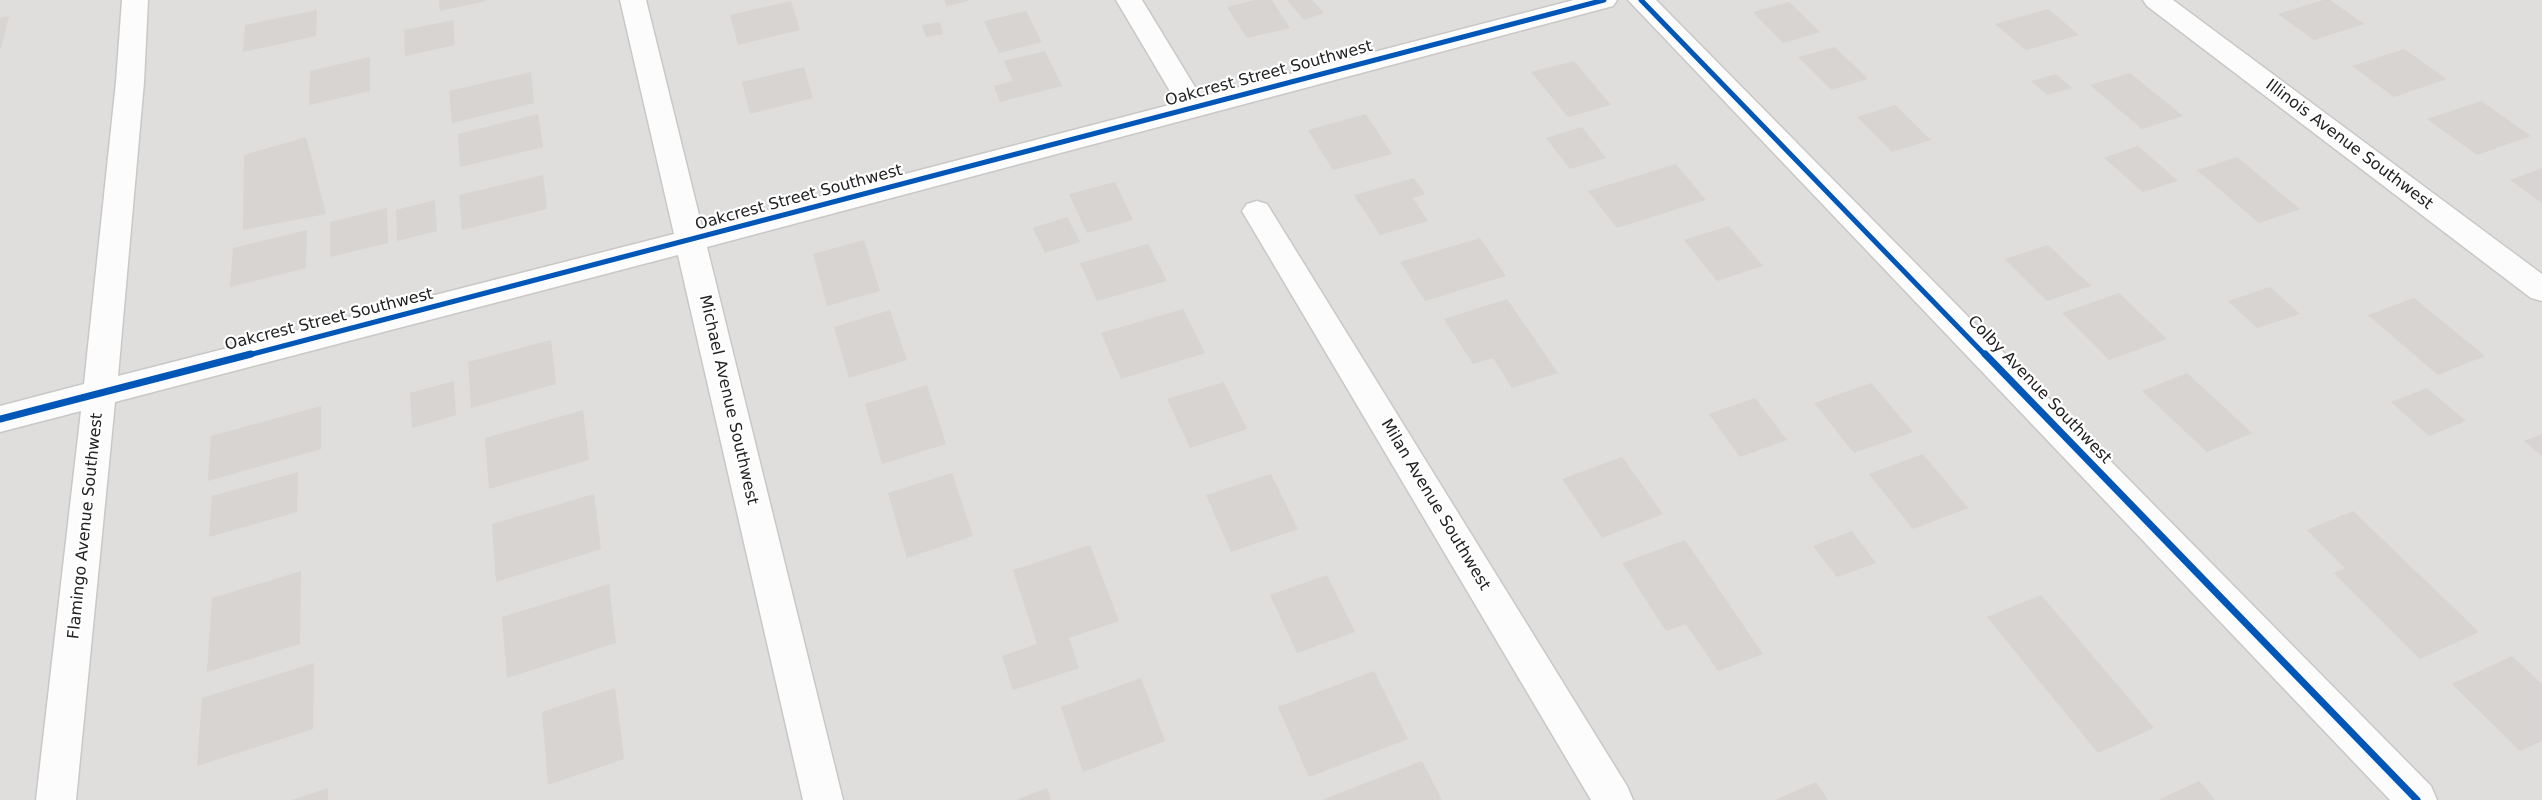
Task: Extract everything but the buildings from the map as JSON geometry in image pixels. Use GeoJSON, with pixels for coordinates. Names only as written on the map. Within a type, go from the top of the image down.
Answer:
{"type":"FeatureCollection","features":[{"type":"Feature","properties":{"kind":"street","name":"Flamingo Avenue Southwest"},"geometry":{"type":"LineString","coordinates":[[56,800],[100,393],[130,82],[135,0]]}},
{"type":"Feature","properties":{"kind":"street","name":"Michael Avenue Southwest"},"geometry":{"type":"LineString","coordinates":[[633,0],[823,800]]}},
{"type":"Feature","properties":{"kind":"street"},"geometry":{"type":"LineString","coordinates":[[1129,0],[1194,108]]}},
{"type":"Feature","properties":{"kind":"street","name":"Oakcrest Street Southwest"},"geometry":{"type":"LineString","coordinates":[[0,418],[690,241],[1604,0]]}},
{"type":"Feature","properties":{"kind":"street","name":"Colby Avenue Southwest"},"geometry":{"type":"LineString","coordinates":[[1641,0],[2417,800]]}},
{"type":"Feature","properties":{"kind":"street","name":"Illinois Avenue Southwest"},"geometry":{"type":"LineString","coordinates":[[2156,0],[2542,290]]}},
{"type":"Feature","properties":{"kind":"street","name":"Milan Avenue Southwest"},"geometry":{"type":"LineString","coordinates":[[1257,211],[1613,800]]}},
{"type":"Feature","properties":{"kind":"shaded area"},"geometry":{"type":"Polygon","coordinates":[[[0,0],[2542,0],[2542,800],[0,800],[0,0]]]}},
{"type":"Feature","properties":{"kind":"cycle path"},"geometry":{"type":"LineString","coordinates":[[0,419],[690,241],[1604,0]]}},
{"type":"Feature","properties":{"kind":"cycle path"},"geometry":{"type":"LineString","coordinates":[[1641,0],[2417,800]]}}]}
